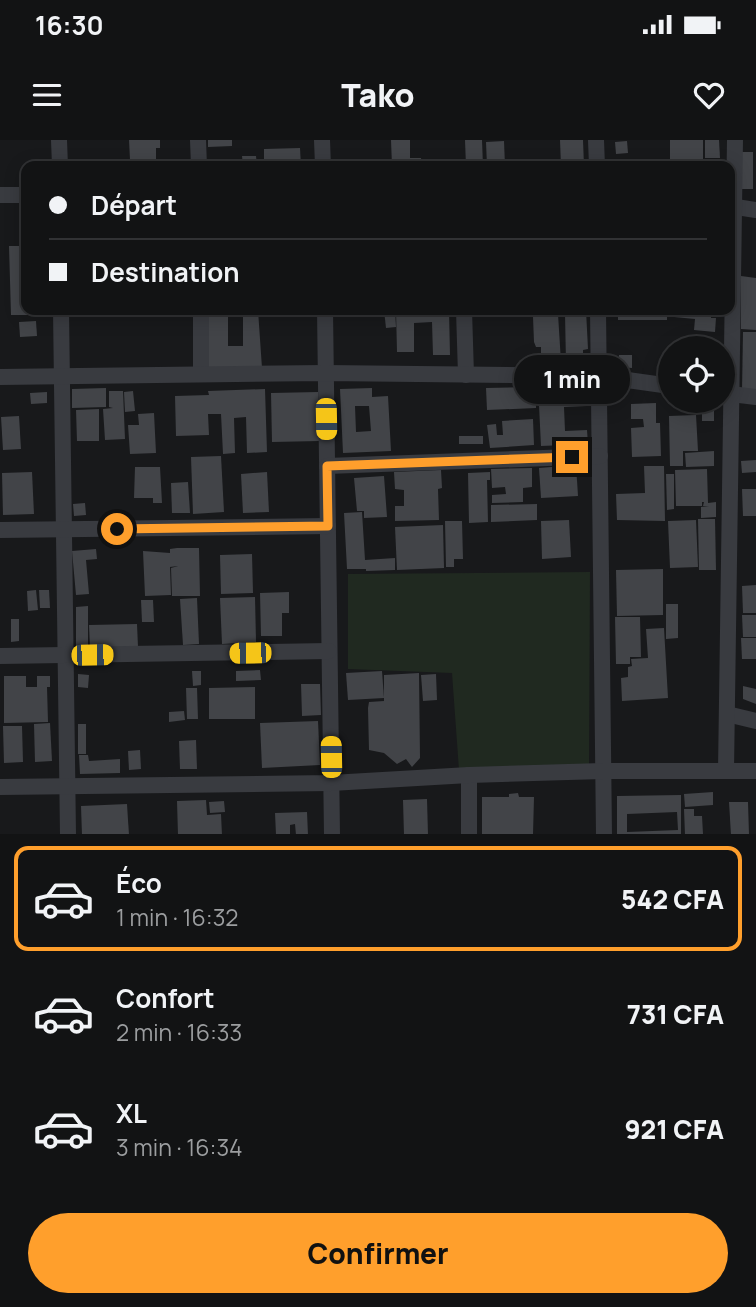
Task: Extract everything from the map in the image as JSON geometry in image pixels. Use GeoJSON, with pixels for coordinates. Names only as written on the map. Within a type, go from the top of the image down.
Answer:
{"type":"FeatureCollection","features":[{"type":"Feature","properties":{"kind":"street"},"geometry":{"type":"LineString","coordinates":[[59,140],[60,161]]}},
{"type":"Feature","properties":{"kind":"street"},"geometry":{"type":"LineString","coordinates":[[198,140],[199,161]]}},
{"type":"Feature","properties":{"kind":"street"},"geometry":{"type":"LineString","coordinates":[[322,140],[323,161]]}},
{"type":"Feature","properties":{"kind":"street"},"geometry":{"type":"LineString","coordinates":[[596,140],[597,161]]}},
{"type":"Feature","properties":{"kind":"street"},"geometry":{"type":"LineString","coordinates":[[735,161],[736,140]]}},
{"type":"Feature","properties":{"kind":"street"},"geometry":{"type":"LineString","coordinates":[[0,195],[21,195]]}},
{"type":"Feature","properties":{"kind":"street"},"geometry":{"type":"LineString","coordinates":[[735,206],[756,209]]}},
{"type":"Feature","properties":{"kind":"street"},"geometry":{"type":"LineString","coordinates":[[61,315],[68,834]]}},
{"type":"Feature","properties":{"kind":"street"},"geometry":{"type":"LineString","coordinates":[[201,315],[201,374]]}},
{"type":"Feature","properties":{"kind":"street"},"geometry":{"type":"LineString","coordinates":[[325,315],[332,834]]}},
{"type":"Feature","properties":{"kind":"street"},"geometry":{"type":"LineString","coordinates":[[464,315],[466,375]]}},
{"type":"Feature","properties":{"kind":"street"},"geometry":{"type":"LineString","coordinates":[[598,315],[604,834]]}},
{"type":"Feature","properties":{"kind":"street"},"geometry":{"type":"LineString","coordinates":[[729,315],[729,336]]}},
{"type":"Feature","properties":{"kind":"street"},"geometry":{"type":"LineString","coordinates":[[0,377],[326,373],[599,376],[658,384]]}},
{"type":"Feature","properties":{"kind":"street"},"geometry":{"type":"LineString","coordinates":[[735,395],[756,397]]}},
{"type":"Feature","properties":{"kind":"street"},"geometry":{"type":"LineString","coordinates":[[726,771],[727,413]]}},
{"type":"Feature","properties":{"kind":"street"},"geometry":{"type":"LineString","coordinates":[[327,466],[600,456]]}},
{"type":"Feature","properties":{"kind":"street"},"geometry":{"type":"LineString","coordinates":[[0,530],[328,526]]}},
{"type":"Feature","properties":{"kind":"street"},"geometry":{"type":"LineString","coordinates":[[0,656],[329,652]]}},
{"type":"Feature","properties":{"kind":"street"},"geometry":{"type":"LineString","coordinates":[[727,714],[756,721]]}},
{"type":"Feature","properties":{"kind":"street"},"geometry":{"type":"LineString","coordinates":[[0,788],[331,783],[603,771],[756,771]]}},
{"type":"Feature","properties":{"kind":"street"},"geometry":{"type":"LineString","coordinates":[[469,775],[469,834]]}},
{"type":"Feature","properties":{"kind":"shaded area"},"geometry":{"type":"Polygon","coordinates":[[[590,572],[589,768],[459,770],[452,673],[348,669],[348,574],[590,572]]]}},
{"type":"Feature","properties":{"kind":"building"},"geometry":{"type":"Polygon","coordinates":[[[129,140],[160,140],[160,148],[156,148],[156,159],[130,160],[129,140]]]}},
{"type":"Feature","properties":{"kind":"building"},"geometry":{"type":"Polygon","coordinates":[[[208,140],[232,140],[232,146],[208,147],[208,140]]]}},
{"type":"Feature","properties":{"kind":"building"},"geometry":{"type":"Polygon","coordinates":[[[391,140],[410,140],[410,158],[421,158],[421,161],[392,161],[391,140]]]}},
{"type":"Feature","properties":{"kind":"building"},"geometry":{"type":"Polygon","coordinates":[[[465,140],[482,140],[483,161],[466,161],[465,140]]]}},
{"type":"Feature","properties":{"kind":"building"},"geometry":{"type":"Polygon","coordinates":[[[560,140],[583,140],[584,161],[561,161],[560,140]]]}},
{"type":"Feature","properties":{"kind":"building"},"geometry":{"type":"Polygon","coordinates":[[[670,140],[703,140],[703,161],[670,161],[670,140]]]}},
{"type":"Feature","properties":{"kind":"building"},"geometry":{"type":"Polygon","coordinates":[[[705,140],[719,140],[720,158],[705,158],[705,140]]]}},
{"type":"Feature","properties":{"kind":"building"},"geometry":{"type":"Polygon","coordinates":[[[504,141],[505,161],[487,161],[486,142],[504,141]]]}},
{"type":"Feature","properties":{"kind":"building"},"geometry":{"type":"Polygon","coordinates":[[[627,141],[628,153],[616,154],[615,142],[627,141]]]}},
{"type":"Feature","properties":{"kind":"building"},"geometry":{"type":"Polygon","coordinates":[[[300,148],[301,161],[264,161],[264,149],[300,148]]]}},
{"type":"Feature","properties":{"kind":"building"},"geometry":{"type":"Polygon","coordinates":[[[740,152],[753,152],[753,189],[740,189],[740,152]]]}},
{"type":"Feature","properties":{"kind":"building"},"geometry":{"type":"Polygon","coordinates":[[[242,156],[256,156],[256,161],[242,161],[242,156]]]}},
{"type":"Feature","properties":{"kind":"building"},"geometry":{"type":"Polygon","coordinates":[[[9,246],[21,246],[21,315],[11,315],[9,246]]]}},
{"type":"Feature","properties":{"kind":"building"},"geometry":{"type":"Polygon","coordinates":[[[741,276],[756,278],[756,330],[741,329],[741,276]]]}},
{"type":"Feature","properties":{"kind":"building"},"geometry":{"type":"Polygon","coordinates":[[[204,315],[228,315],[228,346],[243,346],[243,315],[258,315],[262,368],[206,369],[204,315]]]}},
{"type":"Feature","properties":{"kind":"building"},"geometry":{"type":"Polygon","coordinates":[[[385,315],[395,315],[396,327],[386,328],[385,315]]]}},
{"type":"Feature","properties":{"kind":"building"},"geometry":{"type":"Polygon","coordinates":[[[396,315],[449,315],[450,355],[433,355],[432,322],[414,323],[414,352],[397,352],[396,315]]]}},
{"type":"Feature","properties":{"kind":"building"},"geometry":{"type":"Polygon","coordinates":[[[558,315],[561,362],[541,362],[541,347],[536,347],[534,342],[533,317],[558,315]]]}},
{"type":"Feature","properties":{"kind":"building"},"geometry":{"type":"Polygon","coordinates":[[[565,315],[586,315],[588,349],[583,350],[583,363],[566,363],[565,315]]]}},
{"type":"Feature","properties":{"kind":"building"},"geometry":{"type":"Polygon","coordinates":[[[618,315],[667,315],[667,320],[618,320],[618,315]]]}},
{"type":"Feature","properties":{"kind":"building"},"geometry":{"type":"Polygon","coordinates":[[[711,315],[711,318],[716,318],[715,332],[694,330],[695,319],[674,317],[711,315]]]}},
{"type":"Feature","properties":{"kind":"building"},"geometry":{"type":"Polygon","coordinates":[[[36,321],[37,336],[20,337],[19,322],[36,321]]]}},
{"type":"Feature","properties":{"kind":"building"},"geometry":{"type":"Polygon","coordinates":[[[743,332],[756,332],[756,391],[742,391],[743,332]]]}},
{"type":"Feature","properties":{"kind":"building"},"geometry":{"type":"Polygon","coordinates":[[[619,355],[632,355],[632,368],[619,367],[619,355]]]}},
{"type":"Feature","properties":{"kind":"building"},"geometry":{"type":"Polygon","coordinates":[[[538,385],[585,385],[587,406],[564,407],[565,431],[587,430],[588,444],[541,446],[538,385]]]}},
{"type":"Feature","properties":{"kind":"building"},"geometry":{"type":"Polygon","coordinates":[[[536,387],[536,408],[487,410],[486,388],[536,387]]]}},
{"type":"Feature","properties":{"kind":"building"},"geometry":{"type":"Polygon","coordinates":[[[106,388],[106,407],[72,408],[72,389],[106,388]]]}},
{"type":"Feature","properties":{"kind":"building"},"geometry":{"type":"Polygon","coordinates":[[[372,388],[372,397],[388,396],[391,451],[343,453],[340,389],[372,388]],[[355,406],[356,432],[371,431],[369,406],[355,406]]]}},
{"type":"Feature","properties":{"kind":"building"},"geometry":{"type":"Polygon","coordinates":[[[265,389],[267,452],[247,453],[246,417],[234,418],[235,453],[223,454],[221,414],[208,414],[209,435],[176,436],[175,396],[209,395],[208,391],[265,389]]]}},
{"type":"Feature","properties":{"kind":"building"},"geometry":{"type":"Polygon","coordinates":[[[109,391],[123,391],[125,439],[105,440],[103,409],[113,408],[109,407],[109,391]]]}},
{"type":"Feature","properties":{"kind":"building"},"geometry":{"type":"Polygon","coordinates":[[[133,391],[135,411],[125,412],[124,392],[133,391]]]}},
{"type":"Feature","properties":{"kind":"building"},"geometry":{"type":"Polygon","coordinates":[[[47,392],[47,403],[31,404],[30,393],[47,392]]]}},
{"type":"Feature","properties":{"kind":"building"},"geometry":{"type":"Polygon","coordinates":[[[318,392],[320,441],[272,442],[271,393],[318,392]]]}},
{"type":"Feature","properties":{"kind":"building"},"geometry":{"type":"Polygon","coordinates":[[[656,403],[656,423],[660,423],[661,456],[632,457],[631,428],[644,427],[643,419],[631,419],[631,404],[656,403]]]}},
{"type":"Feature","properties":{"kind":"building"},"geometry":{"type":"Polygon","coordinates":[[[99,409],[99,441],[77,441],[76,410],[99,409]]]}},
{"type":"Feature","properties":{"kind":"building"},"geometry":{"type":"Polygon","coordinates":[[[154,413],[156,453],[130,454],[128,425],[139,425],[138,414],[154,413]]]}},
{"type":"Feature","properties":{"kind":"building"},"geometry":{"type":"Polygon","coordinates":[[[702,413],[714,413],[714,421],[702,421],[702,413]]]}},
{"type":"Feature","properties":{"kind":"building"},"geometry":{"type":"Polygon","coordinates":[[[696,415],[698,451],[683,451],[683,466],[670,466],[669,416],[696,415]]]}},
{"type":"Feature","properties":{"kind":"building"},"geometry":{"type":"Polygon","coordinates":[[[19,416],[21,449],[3,450],[1,417],[19,416]]]}},
{"type":"Feature","properties":{"kind":"building"},"geometry":{"type":"Polygon","coordinates":[[[533,419],[534,445],[490,448],[487,425],[496,424],[497,435],[503,435],[502,421],[533,419]]]}},
{"type":"Feature","properties":{"kind":"building"},"geometry":{"type":"Polygon","coordinates":[[[459,436],[483,436],[483,444],[459,444],[459,436]]]}},
{"type":"Feature","properties":{"kind":"building"},"geometry":{"type":"Polygon","coordinates":[[[714,451],[714,466],[686,467],[685,453],[714,451]]]}},
{"type":"Feature","properties":{"kind":"building"},"geometry":{"type":"Polygon","coordinates":[[[221,456],[224,512],[193,514],[191,457],[221,456]]]}},
{"type":"Feature","properties":{"kind":"building"},"geometry":{"type":"Polygon","coordinates":[[[756,460],[756,472],[742,473],[741,461],[756,460]]]}},
{"type":"Feature","properties":{"kind":"building"},"geometry":{"type":"Polygon","coordinates":[[[576,465],[578,496],[541,498],[539,468],[576,465]]]}},
{"type":"Feature","properties":{"kind":"building"},"geometry":{"type":"Polygon","coordinates":[[[644,466],[664,466],[665,521],[617,520],[616,494],[645,493],[644,466]]]}},
{"type":"Feature","properties":{"kind":"building"},"geometry":{"type":"Polygon","coordinates":[[[135,467],[160,467],[162,503],[153,503],[153,498],[134,498],[135,467]]]}},
{"type":"Feature","properties":{"kind":"building"},"geometry":{"type":"Polygon","coordinates":[[[532,468],[532,487],[523,488],[523,502],[492,503],[492,495],[506,494],[505,487],[492,488],[491,469],[532,468]]]}},
{"type":"Feature","properties":{"kind":"building"},"geometry":{"type":"Polygon","coordinates":[[[707,469],[708,503],[716,502],[716,517],[701,518],[701,507],[709,506],[703,506],[704,502],[702,506],[676,506],[675,470],[707,469]]]}},
{"type":"Feature","properties":{"kind":"building"},"geometry":{"type":"Polygon","coordinates":[[[441,470],[442,488],[438,489],[439,520],[395,521],[395,506],[404,506],[404,490],[395,489],[394,472],[441,470]]]}},
{"type":"Feature","properties":{"kind":"building"},"geometry":{"type":"Polygon","coordinates":[[[32,472],[34,514],[3,515],[2,473],[32,472]]]}},
{"type":"Feature","properties":{"kind":"building"},"geometry":{"type":"Polygon","coordinates":[[[267,472],[269,512],[243,513],[241,474],[267,472]]]}},
{"type":"Feature","properties":{"kind":"building"},"geometry":{"type":"Polygon","coordinates":[[[490,472],[490,480],[487,480],[488,522],[469,523],[468,473],[490,472]]]}},
{"type":"Feature","properties":{"kind":"building"},"geometry":{"type":"Polygon","coordinates":[[[666,474],[674,474],[674,509],[667,510],[666,474]]]}},
{"type":"Feature","properties":{"kind":"building"},"geometry":{"type":"Polygon","coordinates":[[[384,476],[387,517],[364,518],[364,511],[357,511],[354,478],[384,476]]]}},
{"type":"Feature","properties":{"kind":"building"},"geometry":{"type":"Polygon","coordinates":[[[188,482],[190,513],[172,513],[171,483],[188,482]]]}},
{"type":"Feature","properties":{"kind":"building"},"geometry":{"type":"Polygon","coordinates":[[[742,489],[756,489],[756,516],[743,516],[742,489]]]}},
{"type":"Feature","properties":{"kind":"building"},"geometry":{"type":"Polygon","coordinates":[[[85,503],[86,515],[74,516],[73,504],[85,503]]]}},
{"type":"Feature","properties":{"kind":"building"},"geometry":{"type":"Polygon","coordinates":[[[537,504],[537,520],[491,522],[491,505],[537,504]]]}},
{"type":"Feature","properties":{"kind":"building"},"geometry":{"type":"Polygon","coordinates":[[[362,512],[365,560],[395,558],[395,570],[347,569],[344,513],[362,512]]]}},
{"type":"Feature","properties":{"kind":"building"},"geometry":{"type":"Polygon","coordinates":[[[698,519],[715,519],[716,570],[699,570],[698,519]]]}},
{"type":"Feature","properties":{"kind":"building"},"geometry":{"type":"Polygon","coordinates":[[[569,520],[571,557],[542,559],[541,521],[569,520]]]}},
{"type":"Feature","properties":{"kind":"building"},"geometry":{"type":"Polygon","coordinates":[[[696,520],[698,567],[670,568],[668,521],[696,520]]]}},
{"type":"Feature","properties":{"kind":"building"},"geometry":{"type":"Polygon","coordinates":[[[445,521],[462,521],[463,559],[454,559],[454,567],[446,567],[445,521]]]}},
{"type":"Feature","properties":{"kind":"building"},"geometry":{"type":"Polygon","coordinates":[[[443,525],[444,568],[397,570],[395,527],[443,525]]]}},
{"type":"Feature","properties":{"kind":"building"},"geometry":{"type":"Polygon","coordinates":[[[199,548],[200,596],[172,596],[171,568],[178,566],[170,567],[171,595],[145,596],[143,551],[170,553],[170,549],[199,548]]]}},
{"type":"Feature","properties":{"kind":"building"},"geometry":{"type":"Polygon","coordinates":[[[96,549],[97,559],[86,560],[89,594],[76,595],[72,551],[96,549]]]}},
{"type":"Feature","properties":{"kind":"building"},"geometry":{"type":"Polygon","coordinates":[[[252,554],[253,593],[221,594],[220,555],[252,554]]]}},
{"type":"Feature","properties":{"kind":"building"},"geometry":{"type":"Polygon","coordinates":[[[663,569],[663,615],[617,616],[616,570],[663,569]]]}},
{"type":"Feature","properties":{"kind":"building"},"geometry":{"type":"Polygon","coordinates":[[[756,585],[756,613],[743,613],[742,586],[756,585]]]}},
{"type":"Feature","properties":{"kind":"building"},"geometry":{"type":"Polygon","coordinates":[[[36,590],[38,610],[28,611],[27,591],[36,590]]]}},
{"type":"Feature","properties":{"kind":"building"},"geometry":{"type":"Polygon","coordinates":[[[39,590],[49,590],[50,608],[40,608],[39,590]]]}},
{"type":"Feature","properties":{"kind":"building"},"geometry":{"type":"Polygon","coordinates":[[[289,592],[289,613],[282,613],[282,636],[261,636],[260,593],[289,592]]]}},
{"type":"Feature","properties":{"kind":"building"},"geometry":{"type":"Polygon","coordinates":[[[255,597],[256,642],[222,644],[220,598],[255,597]]]}},
{"type":"Feature","properties":{"kind":"building"},"geometry":{"type":"Polygon","coordinates":[[[197,598],[199,644],[183,645],[180,599],[197,598]]]}},
{"type":"Feature","properties":{"kind":"building"},"geometry":{"type":"Polygon","coordinates":[[[141,600],[153,600],[154,622],[142,622],[141,600]]]}},
{"type":"Feature","properties":{"kind":"building"},"geometry":{"type":"Polygon","coordinates":[[[666,604],[678,604],[678,638],[666,639],[666,604]]]}},
{"type":"Feature","properties":{"kind":"building"},"geometry":{"type":"Polygon","coordinates":[[[88,606],[88,648],[76,648],[76,607],[88,606]]]}},
{"type":"Feature","properties":{"kind":"building"},"geometry":{"type":"Polygon","coordinates":[[[742,615],[756,615],[756,637],[743,637],[742,615]]]}},
{"type":"Feature","properties":{"kind":"building"},"geometry":{"type":"Polygon","coordinates":[[[615,617],[640,617],[641,657],[630,657],[630,664],[616,664],[615,617]]]}},
{"type":"Feature","properties":{"kind":"building"},"geometry":{"type":"Polygon","coordinates":[[[11,619],[19,619],[19,641],[11,642],[11,619]]]}},
{"type":"Feature","properties":{"kind":"building"},"geometry":{"type":"Polygon","coordinates":[[[137,624],[138,647],[90,648],[89,625],[137,624]]]}},
{"type":"Feature","properties":{"kind":"building"},"geometry":{"type":"Polygon","coordinates":[[[664,628],[668,698],[622,701],[621,678],[628,677],[628,667],[632,666],[631,659],[648,658],[646,629],[664,628]]]}},
{"type":"Feature","properties":{"kind":"building"},"geometry":{"type":"Polygon","coordinates":[[[741,638],[756,638],[756,659],[742,659],[741,638]]]}},
{"type":"Feature","properties":{"kind":"building"},"geometry":{"type":"Polygon","coordinates":[[[260,670],[261,680],[236,681],[236,671],[260,670]]]}},
{"type":"Feature","properties":{"kind":"building"},"geometry":{"type":"Polygon","coordinates":[[[192,671],[201,671],[201,685],[193,686],[192,671]]]}},
{"type":"Feature","properties":{"kind":"building"},"geometry":{"type":"Polygon","coordinates":[[[382,671],[384,698],[348,700],[346,673],[382,671]]]}},
{"type":"Feature","properties":{"kind":"building"},"geometry":{"type":"Polygon","coordinates":[[[419,673],[420,758],[412,767],[406,759],[397,764],[384,753],[369,750],[368,708],[369,702],[384,701],[384,675],[419,673]]]}},
{"type":"Feature","properties":{"kind":"building"},"geometry":{"type":"Polygon","coordinates":[[[78,674],[89,675],[88,688],[78,687],[78,674]]]}},
{"type":"Feature","properties":{"kind":"building"},"geometry":{"type":"Polygon","coordinates":[[[436,674],[437,700],[423,701],[421,675],[436,674]]]}},
{"type":"Feature","properties":{"kind":"building"},"geometry":{"type":"Polygon","coordinates":[[[4,676],[26,676],[26,687],[37,687],[37,676],[50,676],[50,687],[47,687],[48,722],[4,723],[4,676]]]}},
{"type":"Feature","properties":{"kind":"building"},"geometry":{"type":"Polygon","coordinates":[[[301,684],[320,684],[321,715],[302,716],[301,684]]]}},
{"type":"Feature","properties":{"kind":"building"},"geometry":{"type":"Polygon","coordinates":[[[743,686],[756,689],[756,704],[743,699],[743,686]]]}},
{"type":"Feature","properties":{"kind":"building"},"geometry":{"type":"Polygon","coordinates":[[[255,687],[255,719],[209,719],[209,688],[255,687]]]}},
{"type":"Feature","properties":{"kind":"building"},"geometry":{"type":"Polygon","coordinates":[[[186,688],[197,688],[198,719],[187,719],[186,688]]]}},
{"type":"Feature","properties":{"kind":"building"},"geometry":{"type":"Polygon","coordinates":[[[184,711],[185,720],[169,722],[169,712],[184,711]]]}},
{"type":"Feature","properties":{"kind":"building"},"geometry":{"type":"Polygon","coordinates":[[[318,721],[320,765],[262,768],[260,723],[318,721]]]}},
{"type":"Feature","properties":{"kind":"building"},"geometry":{"type":"Polygon","coordinates":[[[50,723],[52,761],[35,762],[34,724],[50,723]]]}},
{"type":"Feature","properties":{"kind":"building"},"geometry":{"type":"Polygon","coordinates":[[[78,724],[86,724],[86,754],[78,754],[78,724]]]}},
{"type":"Feature","properties":{"kind":"building"},"geometry":{"type":"Polygon","coordinates":[[[3,726],[22,726],[23,762],[4,763],[3,726]]]}},
{"type":"Feature","properties":{"kind":"building"},"geometry":{"type":"Polygon","coordinates":[[[196,740],[197,769],[180,769],[179,741],[196,740]]]}},
{"type":"Feature","properties":{"kind":"building"},"geometry":{"type":"Polygon","coordinates":[[[140,750],[141,769],[129,770],[128,751],[140,750]]]}},
{"type":"Feature","properties":{"kind":"building"},"geometry":{"type":"Polygon","coordinates":[[[79,755],[88,755],[89,761],[120,759],[120,773],[80,774],[79,755]]]}},
{"type":"Feature","properties":{"kind":"building"},"geometry":{"type":"Polygon","coordinates":[[[713,792],[713,805],[685,807],[684,794],[713,792]]]}},
{"type":"Feature","properties":{"kind":"building"},"geometry":{"type":"Polygon","coordinates":[[[509,794],[534,797],[533,834],[482,834],[482,797],[509,797],[509,794]]]}},
{"type":"Feature","properties":{"kind":"building"},"geometry":{"type":"Polygon","coordinates":[[[681,795],[681,834],[617,834],[617,796],[681,795]],[[677,812],[627,814],[627,832],[678,830],[677,812]]]}},
{"type":"Feature","properties":{"kind":"building"},"geometry":{"type":"Polygon","coordinates":[[[427,799],[428,834],[404,834],[403,800],[427,799]]]}},
{"type":"Feature","properties":{"kind":"building"},"geometry":{"type":"Polygon","coordinates":[[[206,800],[207,815],[221,814],[222,834],[178,834],[177,801],[206,800]]]}},
{"type":"Feature","properties":{"kind":"building"},"geometry":{"type":"Polygon","coordinates":[[[224,801],[225,812],[210,813],[209,802],[224,801]]]}},
{"type":"Feature","properties":{"kind":"building"},"geometry":{"type":"Polygon","coordinates":[[[729,802],[748,802],[749,834],[731,834],[729,802]]]}},
{"type":"Feature","properties":{"kind":"building"},"geometry":{"type":"Polygon","coordinates":[[[127,804],[129,834],[82,834],[81,806],[127,804]]]}},
{"type":"Feature","properties":{"kind":"building"},"geometry":{"type":"Polygon","coordinates":[[[684,809],[694,809],[694,816],[702,816],[703,834],[685,834],[684,809]]]}},
{"type":"Feature","properties":{"kind":"building"},"geometry":{"type":"Polygon","coordinates":[[[307,812],[308,834],[296,834],[295,824],[290,825],[290,834],[276,834],[275,813],[307,812]]]}},
{"type":"Feature","properties":{"kind":"route"},"geometry":{"type":"LineString","coordinates":[[117,529],[328,526],[327,466],[572,457]]}}]}
